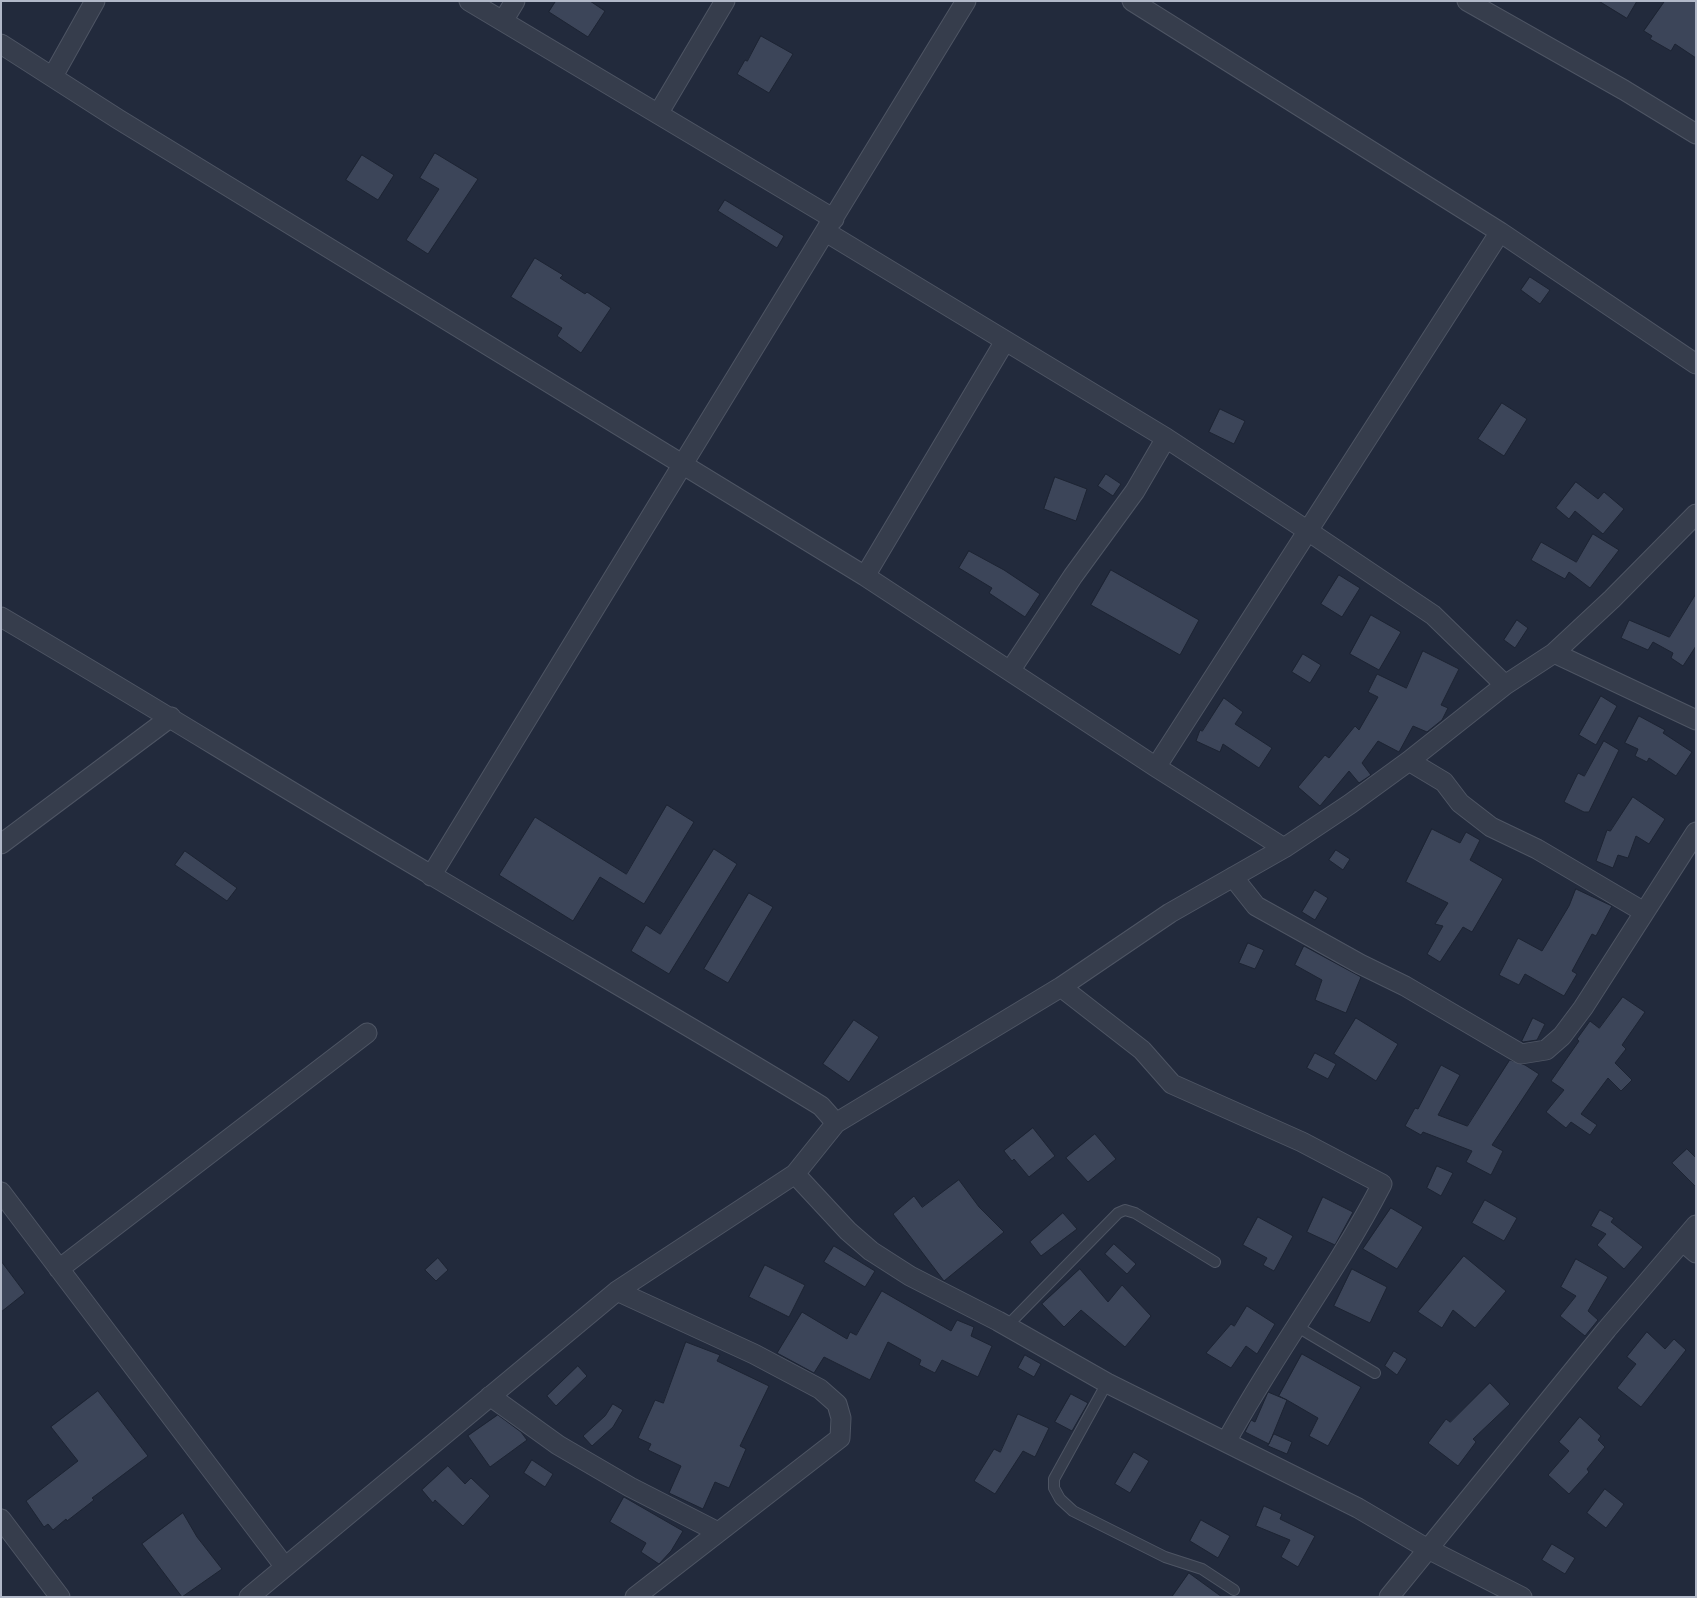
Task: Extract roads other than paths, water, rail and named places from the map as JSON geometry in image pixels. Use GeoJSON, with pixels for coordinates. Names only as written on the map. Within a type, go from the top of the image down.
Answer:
{"type":"FeatureCollection","features":[{"type":"Feature","properties":{"kind":"street"},"geometry":{"type":"LineString","coordinates":[[53,76],[95,1]]}},
{"type":"Feature","properties":{"kind":"street"},"geometry":{"type":"LineString","coordinates":[[469,1],[658,114],[1005,340],[1166,438],[1308,531],[1433,615],[1505,684]]}},
{"type":"Feature","properties":{"kind":"street"},"geometry":{"type":"LineString","coordinates":[[502,21],[515,1]]}},
{"type":"Feature","properties":{"kind":"street"},"geometry":{"type":"LineString","coordinates":[[658,114],[725,1]]}},
{"type":"Feature","properties":{"kind":"street"},"geometry":{"type":"LineString","coordinates":[[431,876],[685,464],[966,1]]}},
{"type":"Feature","properties":{"kind":"street"},"geometry":{"type":"LineString","coordinates":[[1132,1],[1500,232],[1696,364]]}},
{"type":"Feature","properties":{"kind":"street"},"geometry":{"type":"LineString","coordinates":[[1467,1],[1624,90],[1696,134]]}},
{"type":"Feature","properties":{"kind":"street"},"geometry":{"type":"LineString","coordinates":[[1,44],[118,119],[685,464],[865,576],[1156,767],[1284,848]]}},
{"type":"Feature","properties":{"kind":"street"},"geometry":{"type":"LineString","coordinates":[[1156,767],[1500,232]]}},
{"type":"Feature","properties":{"kind":"street"},"geometry":{"type":"LineString","coordinates":[[865,576],[1005,340]]}},
{"type":"Feature","properties":{"kind":"street"},"geometry":{"type":"LineString","coordinates":[[1010,671],[1073,576],[1135,491],[1166,438]]}},
{"type":"Feature","properties":{"kind":"street"},"geometry":{"type":"LineString","coordinates":[[250,1597],[617,1291],[795,1174],[836,1123],[1061,987],[1170,913],[1284,848],[1350,804],[1409,761],[1505,684],[1554,653],[1612,599],[1696,514]]}},
{"type":"Feature","properties":{"kind":"street"},"geometry":{"type":"LineString","coordinates":[[1,617],[171,717],[431,876],[711,1038],[821,1106],[836,1123]]}},
{"type":"Feature","properties":{"kind":"street"},"geometry":{"type":"LineString","coordinates":[[1554,653],[1696,720]]}},
{"type":"Feature","properties":{"kind":"street"},"geometry":{"type":"LineString","coordinates":[[1,844],[171,717]]}},
{"type":"Feature","properties":{"kind":"street"},"geometry":{"type":"LineString","coordinates":[[1409,761],[1444,782],[1460,803],[1491,827],[1537,849],[1644,912]]}},
{"type":"Feature","properties":{"kind":"street"},"geometry":{"type":"LineString","coordinates":[[1233,877],[1256,906],[1360,964],[1405,986],[1521,1054],[1546,1050],[1562,1036],[1583,1008],[1696,832]]}},
{"type":"Feature","properties":{"kind":"street"},"geometry":{"type":"LineString","coordinates":[[1061,987],[1142,1050],[1172,1084],[1302,1142],[1382,1184],[1365,1218],[1254,1391],[1226,1442]]}},
{"type":"Feature","properties":{"kind":"street"},"geometry":{"type":"LineString","coordinates":[[59,1269],[367,1033]]}},
{"type":"Feature","properties":{"kind":"street"},"geometry":{"type":"LineString","coordinates":[[795,1174],[842,1226],[871,1251],[910,1276],[1007,1326],[1107,1383],[1358,1508],[1426,1548],[1522,1597]]}},
{"type":"Feature","properties":{"kind":"street"},"geometry":{"type":"LineString","coordinates":[[1,1192],[285,1567]]}},
{"type":"Feature","properties":{"kind":"street"},"geometry":{"type":"LineString","coordinates":[[1389,1597],[1426,1548],[1607,1328],[1689,1247],[1696,1225]]}},
{"type":"Feature","properties":{"kind":"street"},"geometry":{"type":"LineString","coordinates":[[617,1291],[754,1354],[820,1389],[837,1404],[841,1418],[840,1438],[636,1597]]}},
{"type":"Feature","properties":{"kind":"street"},"geometry":{"type":"LineString","coordinates":[[490,1396],[558,1445],[630,1487],[718,1532]]}},
{"type":"Feature","properties":{"kind":"street"},"geometry":{"type":"LineString","coordinates":[[1,1519],[60,1597]]}},
{"type":"Feature","properties":{"kind":"lane"},"geometry":{"type":"LineString","coordinates":[[1007,1326],[1118,1213],[1125,1210],[1135,1213],[1215,1262]]}},
{"type":"Feature","properties":{"kind":"lane"},"geometry":{"type":"LineString","coordinates":[[1296,1326],[1375,1373]]}},
{"type":"Feature","properties":{"kind":"lane"},"geometry":{"type":"LineString","coordinates":[[1107,1383],[1054,1479],[1054,1488],[1060,1499],[1073,1511],[1165,1557],[1202,1569],[1234,1590]]}}]}
